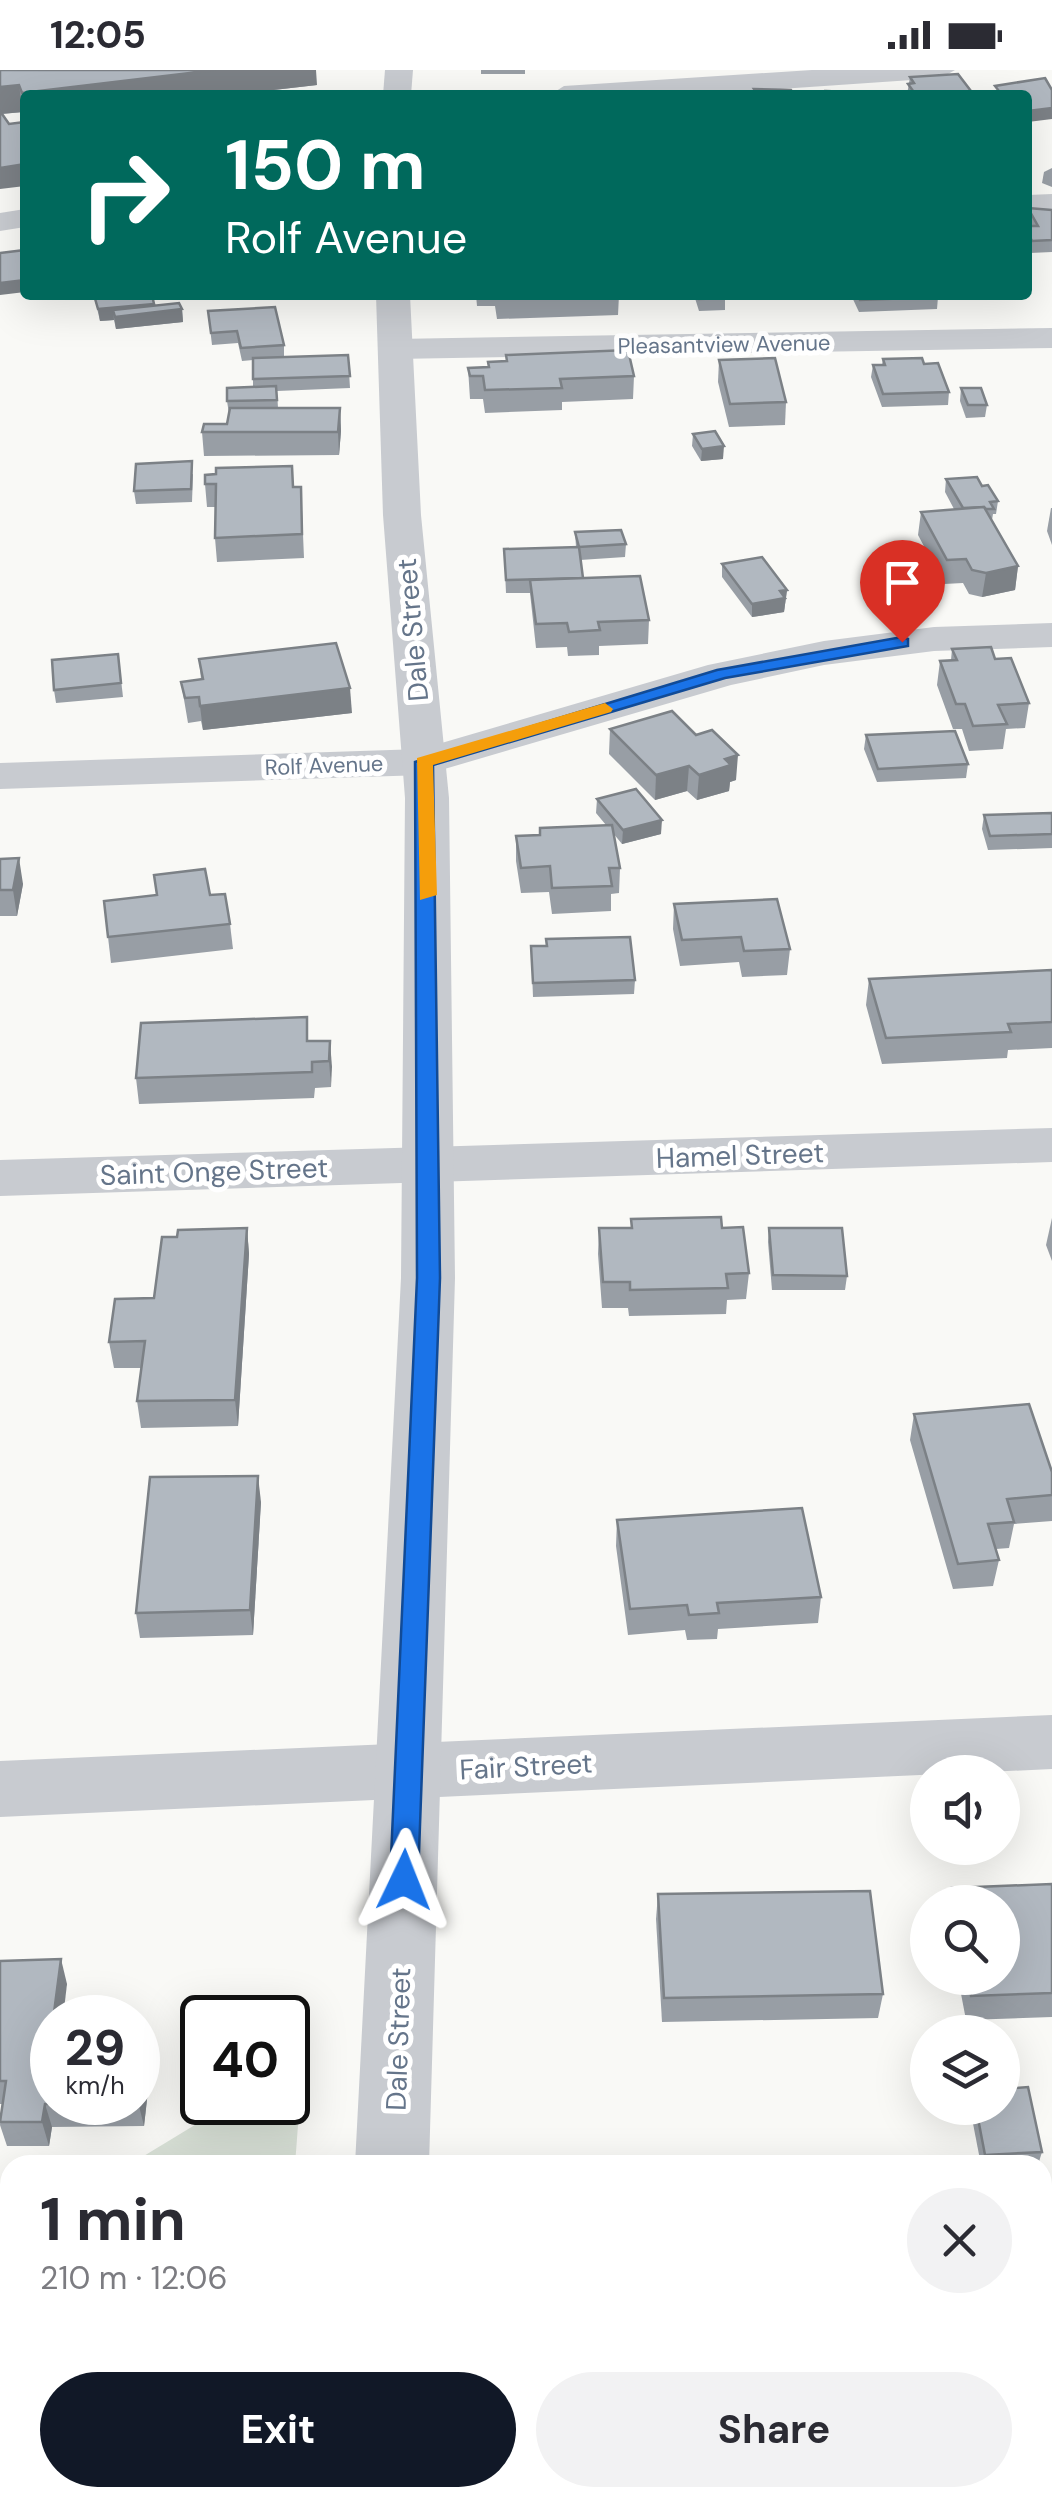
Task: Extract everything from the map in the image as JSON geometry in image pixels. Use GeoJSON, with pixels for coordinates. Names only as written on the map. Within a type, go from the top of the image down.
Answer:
{"type":"FeatureCollection","features":[{"type":"Feature","properties":{"kind":"street"},"geometry":{"type":"LineString","coordinates":[[639,90],[941,70]]}},
{"type":"Feature","properties":{"kind":"street","name":"Dale Street"},"geometry":{"type":"LineString","coordinates":[[392,2155],[428,1278],[424,762],[402,515],[393,300]]}},
{"type":"Feature","properties":{"kind":"street","name":"Pleasantview Avenue"},"geometry":{"type":"LineString","coordinates":[[395,349],[1052,338]]}},
{"type":"Feature","properties":{"kind":"street","name":"Rolf Avenue"},"geometry":{"type":"LineString","coordinates":[[0,776],[424,762],[723,674],[870,645],[1052,634]]}},
{"type":"Feature","properties":{"kind":"street","name":"Hamel Street"},"geometry":{"type":"LineString","coordinates":[[428,1165],[1052,1146]]}},
{"type":"Feature","properties":{"kind":"street","name":"Saint Onge Street"},"geometry":{"type":"LineString","coordinates":[[0,1178],[428,1165]]}},
{"type":"Feature","properties":{"kind":"street","name":"Fair Street"},"geometry":{"type":"LineString","coordinates":[[0,1789],[1052,1742]]}},
{"type":"Feature","properties":{"kind":"shaded area"},"geometry":{"type":"Polygon","coordinates":[[[195,2125],[298,2125],[296,2155],[145,2155],[195,2125]]]}},
{"type":"Feature","properties":{"kind":"building"},"geometry":{"type":"Polygon","coordinates":[[[0,70],[215,70],[47,90],[21,90],[19,85],[0,87],[0,70]]]}},
{"type":"Feature","properties":{"kind":"building"},"geometry":{"type":"Polygon","coordinates":[[[958,74],[970,90],[912,90],[908,84],[914,83],[910,77],[958,74]]]}},
{"type":"Feature","properties":{"kind":"building"},"geometry":{"type":"Polygon","coordinates":[[[1045,78],[1052,90],[1052,108],[1032,110],[1032,90],[998,90],[995,86],[1045,78]]]}},
{"type":"Feature","properties":{"kind":"building"},"geometry":{"type":"Polygon","coordinates":[[[0,111],[9,124],[20,123],[20,165],[0,168],[0,111]]]}},
{"type":"Feature","properties":{"kind":"building"},"geometry":{"type":"Polygon","coordinates":[[[1032,208],[1052,210],[1052,240],[1032,241],[1032,226],[1038,226],[1032,208]]]}},
{"type":"Feature","properties":{"kind":"building"},"geometry":{"type":"Polygon","coordinates":[[[20,251],[20,281],[0,283],[0,253],[20,251]]]}},
{"type":"Feature","properties":{"kind":"building"},"geometry":{"type":"Polygon","coordinates":[[[95,300],[153,300],[154,304],[98,309],[95,300]]]}},
{"type":"Feature","properties":{"kind":"building"},"geometry":{"type":"Polygon","coordinates":[[[179,303],[182,309],[115,317],[113,310],[179,303]]]}},
{"type":"Feature","properties":{"kind":"building"},"geometry":{"type":"Polygon","coordinates":[[[275,307],[284,345],[241,348],[237,331],[211,333],[208,311],[275,307]]]}},
{"type":"Feature","properties":{"kind":"building"},"geometry":{"type":"Polygon","coordinates":[[[628,350],[634,376],[560,379],[562,388],[485,390],[483,376],[470,376],[468,368],[507,361],[506,355],[628,350]]]}},
{"type":"Feature","properties":{"kind":"building"},"geometry":{"type":"Polygon","coordinates":[[[348,355],[350,376],[253,379],[253,358],[348,355]]]}},
{"type":"Feature","properties":{"kind":"building"},"geometry":{"type":"Polygon","coordinates":[[[775,358],[786,402],[730,404],[719,360],[775,358]]]}},
{"type":"Feature","properties":{"kind":"building"},"geometry":{"type":"Polygon","coordinates":[[[922,358],[924,364],[938,363],[949,392],[883,394],[873,365],[885,365],[883,359],[922,358]]]}},
{"type":"Feature","properties":{"kind":"building"},"geometry":{"type":"Polygon","coordinates":[[[276,386],[277,400],[227,401],[227,388],[276,386]]]}},
{"type":"Feature","properties":{"kind":"building"},"geometry":{"type":"Polygon","coordinates":[[[961,388],[981,388],[987,405],[968,405],[961,388]]]}},
{"type":"Feature","properties":{"kind":"building"},"geometry":{"type":"Polygon","coordinates":[[[230,408],[340,408],[338,432],[202,432],[204,424],[227,424],[230,408]]]}},
{"type":"Feature","properties":{"kind":"building"},"geometry":{"type":"Polygon","coordinates":[[[715,431],[724,446],[702,449],[693,434],[715,431]]]}},
{"type":"Feature","properties":{"kind":"building"},"geometry":{"type":"Polygon","coordinates":[[[192,461],[191,489],[134,491],[136,464],[192,461]]]}},
{"type":"Feature","properties":{"kind":"building"},"geometry":{"type":"Polygon","coordinates":[[[292,466],[293,487],[301,487],[302,534],[215,538],[216,484],[205,484],[205,475],[216,474],[216,468],[292,466]]]}},
{"type":"Feature","properties":{"kind":"building"},"geometry":{"type":"Polygon","coordinates":[[[977,477],[982,486],[988,485],[998,501],[990,502],[994,509],[963,508],[946,479],[977,477]]]}},
{"type":"Feature","properties":{"kind":"building"},"geometry":{"type":"Polygon","coordinates":[[[984,507],[1018,566],[986,573],[972,570],[966,559],[947,560],[921,512],[984,507]]]}},
{"type":"Feature","properties":{"kind":"building"},"geometry":{"type":"Polygon","coordinates":[[[621,530],[626,544],[579,547],[575,532],[621,530]]]}},
{"type":"Feature","properties":{"kind":"building"},"geometry":{"type":"Polygon","coordinates":[[[579,547],[583,578],[506,580],[504,549],[579,547]]]}},
{"type":"Feature","properties":{"kind":"building"},"geometry":{"type":"Polygon","coordinates":[[[762,557],[787,590],[780,591],[785,598],[752,604],[722,564],[762,557]]]}},
{"type":"Feature","properties":{"kind":"building"},"geometry":{"type":"Polygon","coordinates":[[[640,576],[649,620],[598,622],[600,630],[569,632],[567,623],[536,624],[530,580],[640,576]]]}},
{"type":"Feature","properties":{"kind":"building"},"geometry":{"type":"Polygon","coordinates":[[[336,643],[350,688],[200,706],[199,697],[185,698],[181,682],[203,679],[199,659],[336,643]]]}},
{"type":"Feature","properties":{"kind":"building"},"geometry":{"type":"Polygon","coordinates":[[[991,647],[995,659],[1011,658],[1029,703],[998,705],[1007,724],[973,726],[965,704],[956,704],[940,661],[957,660],[952,649],[991,647]]]}},
{"type":"Feature","properties":{"kind":"building"},"geometry":{"type":"Polygon","coordinates":[[[118,654],[121,683],[54,690],[52,660],[118,654]]]}},
{"type":"Feature","properties":{"kind":"building"},"geometry":{"type":"Polygon","coordinates":[[[672,711],[696,735],[712,730],[738,755],[725,759],[731,765],[699,775],[689,766],[656,775],[610,729],[672,711]]]}},
{"type":"Feature","properties":{"kind":"building"},"geometry":{"type":"Polygon","coordinates":[[[955,731],[968,764],[878,769],[866,735],[955,731]]]}},
{"type":"Feature","properties":{"kind":"building"},"geometry":{"type":"Polygon","coordinates":[[[636,789],[662,820],[623,830],[597,799],[636,789]]]}},
{"type":"Feature","properties":{"kind":"building"},"geometry":{"type":"Polygon","coordinates":[[[1052,813],[1052,834],[990,836],[984,815],[1052,813]]]}},
{"type":"Feature","properties":{"kind":"building"},"geometry":{"type":"Polygon","coordinates":[[[612,825],[620,868],[609,868],[612,886],[552,888],[550,866],[521,868],[516,836],[540,835],[540,828],[612,825]]]}},
{"type":"Feature","properties":{"kind":"building"},"geometry":{"type":"Polygon","coordinates":[[[19,858],[13,890],[0,890],[0,859],[19,858]]]}},
{"type":"Feature","properties":{"kind":"building"},"geometry":{"type":"Polygon","coordinates":[[[205,869],[210,895],[225,894],[230,924],[108,937],[104,901],[157,895],[154,875],[205,869]]]}},
{"type":"Feature","properties":{"kind":"building"},"geometry":{"type":"Polygon","coordinates":[[[777,899],[790,949],[744,951],[741,937],[682,940],[674,904],[777,899]]]}},
{"type":"Feature","properties":{"kind":"building"},"geometry":{"type":"Polygon","coordinates":[[[630,937],[635,980],[533,983],[531,946],[547,946],[546,939],[630,937]]]}},
{"type":"Feature","properties":{"kind":"building"},"geometry":{"type":"Polygon","coordinates":[[[1052,970],[1052,1022],[1008,1024],[1011,1032],[886,1038],[869,979],[1052,970]]]}},
{"type":"Feature","properties":{"kind":"building"},"geometry":{"type":"Polygon","coordinates":[[[307,1017],[307,1041],[330,1041],[329,1061],[312,1062],[312,1072],[136,1078],[141,1023],[307,1017]]]}},
{"type":"Feature","properties":{"kind":"building"},"geometry":{"type":"Polygon","coordinates":[[[721,1217],[722,1228],[743,1227],[749,1273],[726,1274],[728,1288],[630,1290],[630,1282],[603,1282],[599,1228],[632,1228],[631,1219],[721,1217]]]}},
{"type":"Feature","properties":{"kind":"building"},"geometry":{"type":"Polygon","coordinates":[[[247,1228],[235,1400],[137,1401],[145,1341],[109,1342],[115,1299],[154,1298],[162,1237],[177,1237],[178,1230],[247,1228]]]}},
{"type":"Feature","properties":{"kind":"building"},"geometry":{"type":"Polygon","coordinates":[[[769,1228],[842,1228],[847,1276],[773,1275],[769,1228]]]}},
{"type":"Feature","properties":{"kind":"building"},"geometry":{"type":"Polygon","coordinates":[[[1029,1404],[1052,1472],[1052,1495],[1007,1499],[1014,1522],[988,1524],[999,1560],[958,1564],[914,1414],[1029,1404]]]}},
{"type":"Feature","properties":{"kind":"building"},"geometry":{"type":"Polygon","coordinates":[[[258,1476],[250,1610],[136,1613],[150,1477],[258,1476]]]}},
{"type":"Feature","properties":{"kind":"building"},"geometry":{"type":"Polygon","coordinates":[[[802,1508],[821,1597],[717,1603],[719,1613],[689,1615],[687,1605],[630,1609],[617,1520],[802,1508]]]}},
{"type":"Feature","properties":{"kind":"building"},"geometry":{"type":"Polygon","coordinates":[[[1052,1884],[1052,1993],[1020,1994],[1020,1885],[1052,1884]]]}},
{"type":"Feature","properties":{"kind":"building"},"geometry":{"type":"Polygon","coordinates":[[[870,1891],[883,1994],[664,1998],[658,1894],[870,1891]]]}},
{"type":"Feature","properties":{"kind":"building"},"geometry":{"type":"Polygon","coordinates":[[[61,1959],[56,1995],[30,1995],[30,2122],[0,2122],[6,2081],[0,2081],[0,1961],[61,1959]]]}},
{"type":"Feature","properties":{"kind":"building"},"geometry":{"type":"Polygon","coordinates":[[[1028,2087],[1042,2152],[985,2155],[979,2125],[1020,2125],[1020,2088],[1028,2087]]]}},
{"type":"Feature","properties":{"kind":"slow traffic"},"geometry":{"type":"LineString","coordinates":[[427,895],[424,762],[605,709]]}},
{"type":"Feature","properties":{"kind":"route"},"geometry":{"type":"LineString","coordinates":[[404,1880],[428,1278],[424,762],[723,674],[902,642]]}}]}
